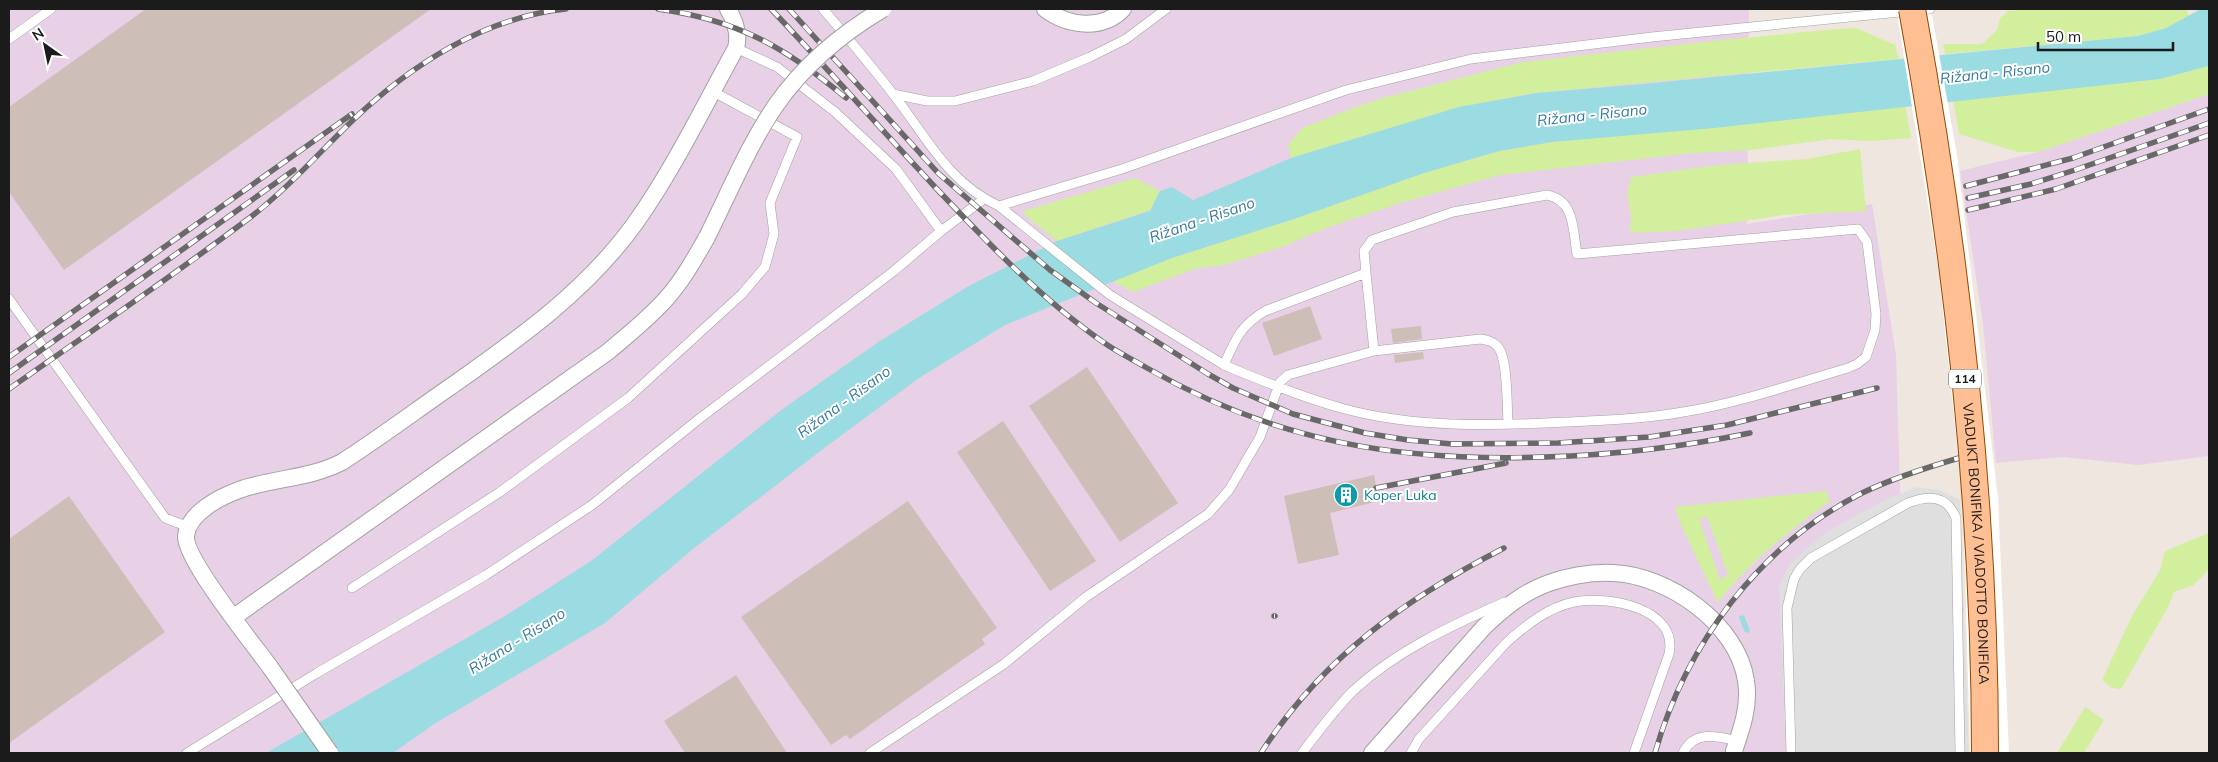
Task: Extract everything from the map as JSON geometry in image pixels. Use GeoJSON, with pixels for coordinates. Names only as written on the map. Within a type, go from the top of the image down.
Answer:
{"type":"FeatureCollection","features":[{"type":"Feature","properties":{"kind":"main road","name":"VIADUKT BONIFIKA / VIADOTTO BONIFICA"},"geometry":{"type":"LineString","coordinates":[[1912,9],[1951,247],[1966,390],[1975,484],[1981,587],[1985,753]]}},
{"type":"Feature","properties":{"kind":"street"},"geometry":{"type":"LineString","coordinates":[[330,753],[193,559],[186,536],[189,527],[201,511],[238,490],[310,475],[342,462],[537,324],[582,284],[636,222],[666,175],[736,48],[738,42],[737,28],[728,9]]}},
{"type":"Feature","properties":{"kind":"street"},"geometry":{"type":"LineString","coordinates":[[234,617],[610,351],[638,327],[667,298],[689,267],[707,237],[760,132],[790,86],[833,43],[882,9]]}},
{"type":"Feature","properties":{"kind":"street"},"geometry":{"type":"LineString","coordinates":[[1045,9],[1060,19],[1075,23],[1091,24],[1107,20],[1123,9]]}},
{"type":"Feature","properties":{"kind":"street"},"geometry":{"type":"LineString","coordinates":[[1372,753],[1502,610],[1524,594],[1548,583],[1592,573],[1636,576],[1658,584],[1680,595],[1721,628],[1742,667],[1746,680],[1747,704],[1735,750]]}},
{"type":"Feature","properties":{"kind":"lane"},"geometry":{"type":"LineString","coordinates":[[9,39],[51,9]]}},
{"type":"Feature","properties":{"kind":"lane"},"geometry":{"type":"LineString","coordinates":[[823,9],[893,94],[956,178],[984,199],[999,206],[1110,295],[1224,365],[1278,388],[1342,409],[1389,418],[1459,424],[1630,419],[1684,412],[1740,399],[1857,364],[1866,357],[1875,330],[1876,314],[1865,237],[1858,228],[1854,228],[1577,254],[1571,215],[1567,206],[1556,197],[1547,196],[1453,212],[1378,237],[1367,244],[1364,251],[1374,351]]}},
{"type":"Feature","properties":{"kind":"lane"},"geometry":{"type":"LineString","coordinates":[[893,94],[927,101],[955,101],[1032,81],[1090,57],[1126,39],[1166,9]]}},
{"type":"Feature","properties":{"kind":"lane"},"geometry":{"type":"LineString","coordinates":[[999,206],[1122,169],[1346,90],[1471,59],[1652,37],[1930,9]]}},
{"type":"Feature","properties":{"kind":"lane"},"geometry":{"type":"LineString","coordinates":[[736,48],[778,67],[834,112],[896,169],[940,231]]}},
{"type":"Feature","properties":{"kind":"lane"},"geometry":{"type":"LineString","coordinates":[[352,588],[500,492],[628,398],[742,294],[765,267],[774,234],[770,203],[797,137],[712,91]]}},
{"type":"Feature","properties":{"kind":"lane"},"geometry":{"type":"LineString","coordinates":[[187,753],[317,673],[486,575],[592,505],[699,419],[894,271],[940,231],[984,199]]}},
{"type":"Feature","properties":{"kind":"lane"},"geometry":{"type":"LineString","coordinates":[[1224,365],[1238,334],[1253,318],[1265,311],[1366,274]]}},
{"type":"Feature","properties":{"kind":"lane"},"geometry":{"type":"LineString","coordinates":[[9,299],[165,518],[189,527]]}},
{"type":"Feature","properties":{"kind":"lane"},"geometry":{"type":"LineString","coordinates":[[870,753],[1004,664],[1086,597],[1208,514],[1229,490],[1260,437],[1278,388],[1284,378],[1293,373],[1374,351],[1480,339],[1493,342],[1501,351],[1507,397],[1508,424]]}},
{"type":"Feature","properties":{"kind":"lane"},"geometry":{"type":"LineString","coordinates":[[1792,753],[1787,608],[1794,579],[1800,569],[1811,558],[1908,503],[1918,499],[1933,498],[1952,507],[1956,518],[1960,753]]}},
{"type":"Feature","properties":{"kind":"lane"},"geometry":{"type":"LineString","coordinates":[[1302,753],[1354,691],[1394,660],[1432,636],[1524,594]]}},
{"type":"Feature","properties":{"kind":"lane"},"geometry":{"type":"LineString","coordinates":[[1411,753],[1419,739],[1521,629],[1552,609],[1573,602],[1610,600],[1639,608],[1660,622],[1670,637],[1669,654],[1634,753]]}},
{"type":"Feature","properties":{"kind":"lane"},"geometry":{"type":"LineString","coordinates":[[1683,753],[1693,741],[1713,735],[1735,750]]}},
{"type":"Feature","properties":{"kind":"shaded area"},"geometry":{"type":"Polygon","coordinates":[[[9,9],[1749,9],[1747,224],[1872,204],[1896,355],[1908,753],[9,753],[9,9]]]}},
{"type":"Feature","properties":{"kind":"shaded area"},"geometry":{"type":"Polygon","coordinates":[[[2209,94],[2209,456],[2138,465],[2063,457],[1996,463],[1983,324],[1960,171],[2038,152],[2209,94]]]}},
{"type":"Feature","properties":{"kind":"shaded area"},"geometry":{"type":"Polygon","coordinates":[[[1916,487],[1939,490],[1960,500],[1969,753],[1786,753],[1779,587],[1790,563],[1825,533],[1877,504],[1916,487]]]}},
{"type":"Feature","properties":{"kind":"green space"},"geometry":{"type":"Polygon","coordinates":[[[2032,9],[2186,9],[2189,16],[2166,28],[2138,36],[1945,54],[1943,44],[1982,44],[1997,30],[2000,18],[2009,11],[2032,9]]]}},
{"type":"Feature","properties":{"kind":"green space"},"geometry":{"type":"Polygon","coordinates":[[[1856,28],[1895,45],[1899,59],[1534,93],[1459,107],[1291,158],[1288,145],[1302,128],[1353,108],[1383,98],[1522,62],[1732,39],[1856,28]]]}},
{"type":"Feature","properties":{"kind":"green space"},"geometry":{"type":"Polygon","coordinates":[[[2209,66],[2209,94],[2038,152],[2018,152],[1959,134],[1953,99],[2160,79],[2209,66]]]}},
{"type":"Feature","properties":{"kind":"green space"},"geometry":{"type":"Polygon","coordinates":[[[1905,104],[1911,138],[1871,141],[1831,139],[1751,150],[1683,154],[1500,175],[1397,204],[1326,228],[1282,247],[1224,265],[1194,269],[1133,292],[1110,280],[1294,219],[1424,173],[1499,151],[1552,142],[1905,104]]]}},
{"type":"Feature","properties":{"kind":"green space"},"geometry":{"type":"Polygon","coordinates":[[[1860,149],[1866,211],[1783,215],[1677,231],[1630,233],[1631,216],[1627,194],[1631,177],[1718,165],[1807,159],[1860,149]]]}},
{"type":"Feature","properties":{"kind":"green space"},"geometry":{"type":"Polygon","coordinates":[[[1135,178],[1160,191],[1150,210],[1057,241],[1027,217],[1023,211],[1135,178]]]}},
{"type":"Feature","properties":{"kind":"green space"},"geometry":{"type":"Polygon","coordinates":[[[1826,491],[1830,501],[1756,561],[1718,603],[1681,525],[1675,507],[1826,491]],[[1707,517],[1699,519],[1720,580],[1728,574],[1707,517]]]}},
{"type":"Feature","properties":{"kind":"green space"},"geometry":{"type":"Polygon","coordinates":[[[2209,533],[2209,569],[2194,585],[2174,592],[2169,605],[2121,689],[2112,688],[2102,680],[2132,616],[2160,570],[2165,551],[2209,533]]]}},
{"type":"Feature","properties":{"kind":"green space"},"geometry":{"type":"Polygon","coordinates":[[[2085,707],[2104,720],[2084,753],[2057,753],[2085,707]]]}},
{"type":"Feature","properties":{"kind":"water","name":"Rižana - Risano"},"geometry":{"type":"Polygon","coordinates":[[[2201,9],[2209,9],[2209,66],[2160,79],[1714,128],[1552,142],[1499,151],[1424,173],[1294,219],[1172,258],[1005,325],[919,378],[693,549],[605,623],[434,724],[393,753],[266,753],[505,616],[591,561],[784,408],[880,341],[967,287],[1057,241],[1150,211],[1160,191],[1172,187],[1193,200],[1291,158],[1459,107],[1537,93],[2138,36],[2166,28],[2201,9]]]}},
{"type":"Feature","properties":{"kind":"pier"},"geometry":{"type":"Polygon","coordinates":[[[1896,9],[1931,9],[1957,155],[1998,498],[2009,753],[1970,753],[1963,500],[1938,266],[1896,9]]]}},
{"type":"Feature","properties":{"kind":"building"},"geometry":{"type":"Polygon","coordinates":[[[146,9],[431,9],[64,270],[9,192],[9,107],[146,9]]]}},
{"type":"Feature","properties":{"kind":"building"},"geometry":{"type":"Polygon","coordinates":[[[1310,306],[1322,339],[1274,356],[1262,323],[1310,306]]]}},
{"type":"Feature","properties":{"kind":"building"},"geometry":{"type":"Polygon","coordinates":[[[1421,326],[1422,339],[1393,343],[1391,329],[1421,326]]]}},
{"type":"Feature","properties":{"kind":"building"},"geometry":{"type":"Polygon","coordinates":[[[1423,352],[1424,359],[1395,363],[1394,355],[1423,352]]]}},
{"type":"Feature","properties":{"kind":"building"},"geometry":{"type":"Polygon","coordinates":[[[1087,367],[1178,503],[1120,542],[1029,406],[1087,367]]]}},
{"type":"Feature","properties":{"kind":"building"},"geometry":{"type":"Polygon","coordinates":[[[1003,421],[1096,561],[1050,591],[957,452],[1003,421]]]}},
{"type":"Feature","properties":{"kind":"building"},"geometry":{"type":"Polygon","coordinates":[[[1374,475],[1379,501],[1330,513],[1339,555],[1298,564],[1284,496],[1374,475]]]}},
{"type":"Feature","properties":{"kind":"building"},"geometry":{"type":"Polygon","coordinates":[[[69,496],[165,632],[9,743],[9,539],[69,496]]]}},
{"type":"Feature","properties":{"kind":"building"},"geometry":{"type":"Polygon","coordinates":[[[908,501],[997,628],[982,639],[985,644],[850,739],[846,735],[831,745],[741,617],[908,501]]]}},
{"type":"Feature","properties":{"kind":"building"},"geometry":{"type":"Polygon","coordinates":[[[736,675],[787,753],[685,753],[664,721],[736,675]]]}},
{"type":"Feature","properties":{"kind":"waterway"},"geometry":{"type":"LineString","coordinates":[[1742,618],[1747,630]]}},
{"type":"Feature","properties":{"kind":"railway"},"geometry":{"type":"LineString","coordinates":[[9,389],[162,282],[252,216],[291,182],[375,100],[425,63],[478,33],[536,14],[566,9]]}},
{"type":"Feature","properties":{"kind":"railway"},"geometry":{"type":"LineString","coordinates":[[658,9],[713,20],[759,38],[802,64],[846,98]]}},
{"type":"Feature","properties":{"kind":"railway"},"geometry":{"type":"LineString","coordinates":[[771,9],[954,207],[994,248],[1057,307],[1108,346],[1195,393],[1243,414],[1291,430],[1339,442],[1388,451],[1439,456],[1491,458],[1622,452],[1673,446],[1750,433]]}},
{"type":"Feature","properties":{"kind":"railway"},"geometry":{"type":"LineString","coordinates":[[789,9],[938,173],[1050,270],[1096,303],[1208,374],[1233,388],[1293,414],[1365,433],[1408,440],[1452,444],[1558,443],[1649,437],[1727,425],[1877,388]]}},
{"type":"Feature","properties":{"kind":"railway"},"geometry":{"type":"LineString","coordinates":[[1966,186],[2073,158],[2209,109]]}},
{"type":"Feature","properties":{"kind":"railway"},"geometry":{"type":"LineString","coordinates":[[9,357],[352,114]]}},
{"type":"Feature","properties":{"kind":"railway"},"geometry":{"type":"LineString","coordinates":[[1968,198],[2031,184],[2209,123]]}},
{"type":"Feature","properties":{"kind":"railway"},"geometry":{"type":"LineString","coordinates":[[1968,210],[2056,189],[2209,135]]}},
{"type":"Feature","properties":{"kind":"railway"},"geometry":{"type":"LineString","coordinates":[[9,373],[294,170]]}},
{"type":"Feature","properties":{"kind":"railway"},"geometry":{"type":"LineString","coordinates":[[1655,753],[1669,713],[1686,674],[1707,637],[1732,602],[1760,569],[1791,540],[1825,515],[1862,493],[1909,474],[1959,458]]}},
{"type":"Feature","properties":{"kind":"railway"},"geometry":{"type":"LineString","coordinates":[[1376,488],[1506,463]]}},
{"type":"Feature","properties":{"kind":"railway"},"geometry":{"type":"LineString","coordinates":[[1261,753],[1285,719],[1311,688],[1368,634],[1433,588],[1504,548]]}},
{"type":"Feature","properties":{"kind":"place","name":"Koper Luka"},"geometry":{"type":"Point","coordinates":[1346,495]}}]}
